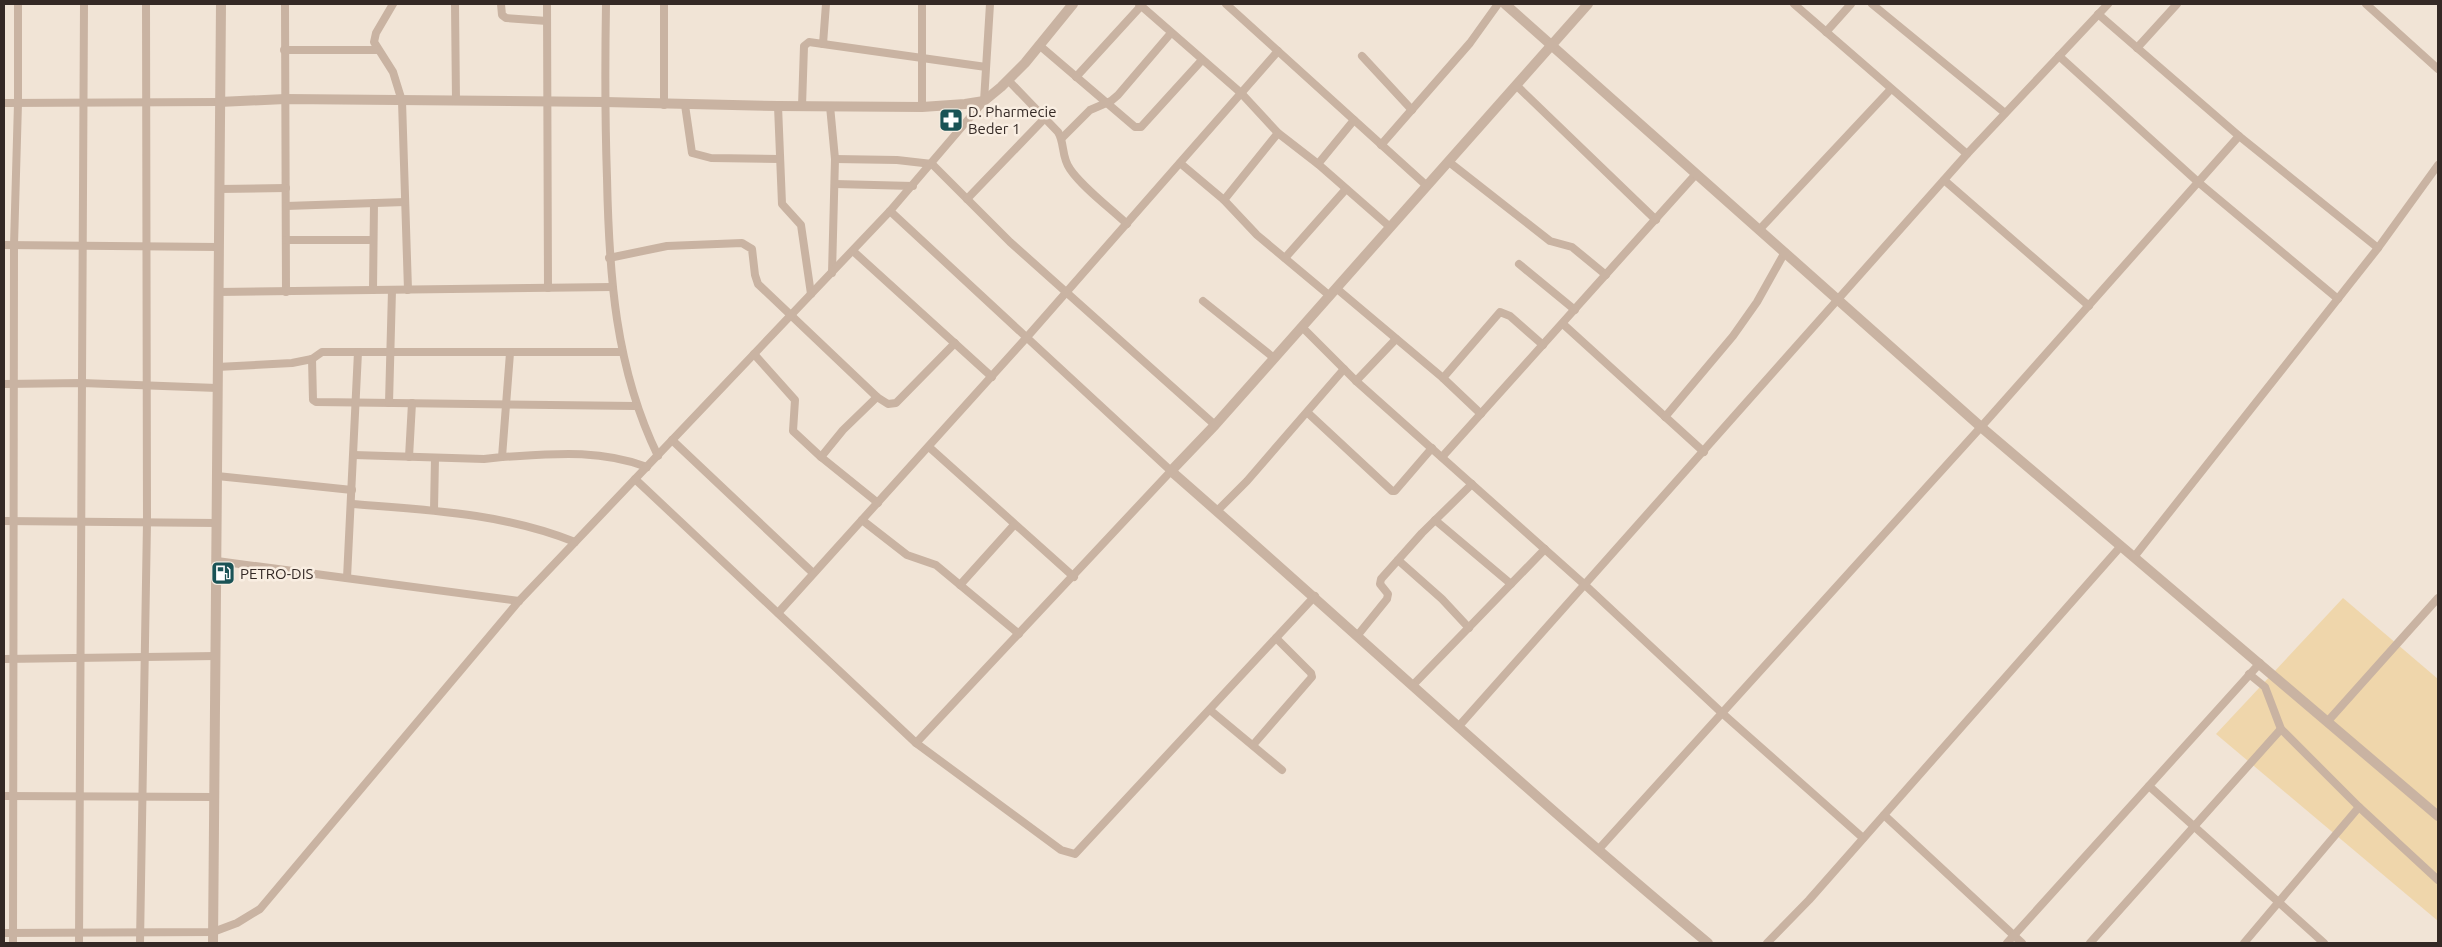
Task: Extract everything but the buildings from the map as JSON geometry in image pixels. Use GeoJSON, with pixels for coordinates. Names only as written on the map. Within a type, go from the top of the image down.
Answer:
{"type":"FeatureCollection","features":[{"type":"Feature","properties":{"kind":"street"},"geometry":{"type":"LineString","coordinates":[[13,943],[14,245],[18,104],[18,4]]}},
{"type":"Feature","properties":{"kind":"street"},"geometry":{"type":"LineString","coordinates":[[79,943],[84,4]]}},
{"type":"Feature","properties":{"kind":"street"},"geometry":{"type":"LineString","coordinates":[[140,943],[147,522],[146,4]]}},
{"type":"Feature","properties":{"kind":"street"},"geometry":{"type":"LineString","coordinates":[[213,943],[217,561],[216,388],[222,4]]}},
{"type":"Feature","properties":{"kind":"street"},"geometry":{"type":"LineString","coordinates":[[285,4],[286,292]]}},
{"type":"Feature","properties":{"kind":"street"},"geometry":{"type":"LineString","coordinates":[[392,4],[376,33],[374,42],[377,50],[393,72],[402,101],[408,290]]}},
{"type":"Feature","properties":{"kind":"street"},"geometry":{"type":"LineString","coordinates":[[455,4],[456,101]]}},
{"type":"Feature","properties":{"kind":"street"},"geometry":{"type":"LineString","coordinates":[[500,4],[502,15],[506,18],[547,21]]}},
{"type":"Feature","properties":{"kind":"street"},"geometry":{"type":"LineString","coordinates":[[547,4],[548,288]]}},
{"type":"Feature","properties":{"kind":"street"},"geometry":{"type":"LineString","coordinates":[[606,4],[605,102],[609,258],[612,287],[622,352],[636,406],[658,456]]}},
{"type":"Feature","properties":{"kind":"street"},"geometry":{"type":"LineString","coordinates":[[664,4],[664,105]]}},
{"type":"Feature","properties":{"kind":"street"},"geometry":{"type":"LineString","coordinates":[[823,44],[826,4]]}},
{"type":"Feature","properties":{"kind":"street"},"geometry":{"type":"LineString","coordinates":[[922,4],[922,107]]}},
{"type":"Feature","properties":{"kind":"street"},"geometry":{"type":"LineString","coordinates":[[984,101],[990,4]]}},
{"type":"Feature","properties":{"kind":"street"},"geometry":{"type":"LineString","coordinates":[[4,933],[213,932],[237,924],[260,909],[520,601],[853,251],[913,186],[984,101],[1008,80],[1073,4]]}},
{"type":"Feature","properties":{"kind":"street"},"geometry":{"type":"LineString","coordinates":[[1226,4],[1427,186]]}},
{"type":"Feature","properties":{"kind":"street"},"geometry":{"type":"LineString","coordinates":[[1381,145],[1470,43],[1498,4]]}},
{"type":"Feature","properties":{"kind":"street"},"geometry":{"type":"LineString","coordinates":[[1505,4],[1981,427],[2260,662],[2438,816]]}},
{"type":"Feature","properties":{"kind":"street"},"geometry":{"type":"LineString","coordinates":[[916,743],[1215,425],[1588,4]]}},
{"type":"Feature","properties":{"kind":"street"},"geometry":{"type":"LineString","coordinates":[[1794,4],[1967,154]]}},
{"type":"Feature","properties":{"kind":"street"},"geometry":{"type":"LineString","coordinates":[[1826,32],[1851,4]]}},
{"type":"Feature","properties":{"kind":"street"},"geometry":{"type":"LineString","coordinates":[[1872,4],[2006,113]]}},
{"type":"Feature","properties":{"kind":"street"},"geometry":{"type":"LineString","coordinates":[[1458,726],[1704,452],[1967,154],[2106,4]]}},
{"type":"Feature","properties":{"kind":"street"},"geometry":{"type":"LineString","coordinates":[[2138,48],[2177,4]]}},
{"type":"Feature","properties":{"kind":"street"},"geometry":{"type":"LineString","coordinates":[[2366,4],[2438,69]]}},
{"type":"Feature","properties":{"kind":"street"},"geometry":{"type":"LineString","coordinates":[[1076,77],[1140,5],[1240,94],[1278,133],[1318,164],[1390,227]]}},
{"type":"Feature","properties":{"kind":"street"},"geometry":{"type":"LineString","coordinates":[[2098,14],[2239,136],[2378,248]]}},
{"type":"Feature","properties":{"kind":"street"},"geometry":{"type":"LineString","coordinates":[[1062,138],[1090,110],[1118,95],[1171,33]]}},
{"type":"Feature","properties":{"kind":"street"},"geometry":{"type":"LineString","coordinates":[[802,106],[804,46],[809,42],[986,67]]}},
{"type":"Feature","properties":{"kind":"street"},"geometry":{"type":"LineString","coordinates":[[1039,45],[1135,127],[1141,127],[1202,60]]}},
{"type":"Feature","properties":{"kind":"street"},"geometry":{"type":"LineString","coordinates":[[284,50],[377,50]]}},
{"type":"Feature","properties":{"kind":"street"},"geometry":{"type":"LineString","coordinates":[[778,613],[1027,338],[1278,51]]}},
{"type":"Feature","properties":{"kind":"street"},"geometry":{"type":"LineString","coordinates":[[1362,56],[1412,110]]}},
{"type":"Feature","properties":{"kind":"street"},"geometry":{"type":"LineString","coordinates":[[2059,56],[2198,182],[2338,299]]}},
{"type":"Feature","properties":{"kind":"street"},"geometry":{"type":"LineString","coordinates":[[1008,80],[1062,138],[1062,154],[1070,170],[1127,224]]}},
{"type":"Feature","properties":{"kind":"street"},"geometry":{"type":"LineString","coordinates":[[1516,85],[1656,220]]}},
{"type":"Feature","properties":{"kind":"street"},"geometry":{"type":"LineString","coordinates":[[1759,230],[1891,90]]}},
{"type":"Feature","properties":{"kind":"street"},"geometry":{"type":"LineString","coordinates":[[4,103],[145,104],[285,99],[922,107],[984,101]]}},
{"type":"Feature","properties":{"kind":"street"},"geometry":{"type":"LineString","coordinates":[[685,105],[692,153],[711,158],[780,159]]}},
{"type":"Feature","properties":{"kind":"street"},"geometry":{"type":"LineString","coordinates":[[778,106],[782,204],[801,225],[811,294]]}},
{"type":"Feature","properties":{"kind":"street"},"geometry":{"type":"LineString","coordinates":[[830,106],[835,159],[832,273]]}},
{"type":"Feature","properties":{"kind":"street"},"geometry":{"type":"LineString","coordinates":[[967,199],[1045,118]]}},
{"type":"Feature","properties":{"kind":"street"},"geometry":{"type":"LineString","coordinates":[[1318,164],[1354,120]]}},
{"type":"Feature","properties":{"kind":"street"},"geometry":{"type":"LineString","coordinates":[[1224,200],[1278,133]]}},
{"type":"Feature","properties":{"kind":"street"},"geometry":{"type":"LineString","coordinates":[[1598,850],[1981,427],[2239,136]]}},
{"type":"Feature","properties":{"kind":"street"},"geometry":{"type":"LineString","coordinates":[[835,159],[897,160],[932,164],[1066,293],[1149,364],[1215,425]]}},
{"type":"Feature","properties":{"kind":"street"},"geometry":{"type":"LineString","coordinates":[[1449,162],[1550,241],[1572,246],[1606,275]]}},
{"type":"Feature","properties":{"kind":"street"},"geometry":{"type":"LineString","coordinates":[[1180,163],[1224,200],[1257,235],[1285,258],[1396,339],[1443,378],[1481,414]]}},
{"type":"Feature","properties":{"kind":"street"},"geometry":{"type":"LineString","coordinates":[[2134,557],[2378,248],[2438,165]]}},
{"type":"Feature","properties":{"kind":"street"},"geometry":{"type":"LineString","coordinates":[[1442,457],[1696,174]]}},
{"type":"Feature","properties":{"kind":"street"},"geometry":{"type":"LineString","coordinates":[[1944,180],[2089,306]]}},
{"type":"Feature","properties":{"kind":"street"},"geometry":{"type":"LineString","coordinates":[[835,184],[913,186]]}},
{"type":"Feature","properties":{"kind":"street"},"geometry":{"type":"LineString","coordinates":[[219,189],[286,188]]}},
{"type":"Feature","properties":{"kind":"street"},"geometry":{"type":"LineString","coordinates":[[1285,258],[1346,190]]}},
{"type":"Feature","properties":{"kind":"street"},"geometry":{"type":"LineString","coordinates":[[286,206],[405,202]]}},
{"type":"Feature","properties":{"kind":"street"},"geometry":{"type":"LineString","coordinates":[[373,290],[374,203]]}},
{"type":"Feature","properties":{"kind":"street"},"geometry":{"type":"LineString","coordinates":[[890,211],[1172,471],[1315,596],[1357,636],[1598,850],[1708,943]]}},
{"type":"Feature","properties":{"kind":"street"},"geometry":{"type":"LineString","coordinates":[[286,240],[373,240]]}},
{"type":"Feature","properties":{"kind":"street"},"geometry":{"type":"LineString","coordinates":[[609,258],[667,246],[746,244],[752,248],[758,284],[876,397],[888,404],[896,403],[955,343]]}},
{"type":"Feature","properties":{"kind":"street"},"geometry":{"type":"LineString","coordinates":[[4,245],[218,246]]}},
{"type":"Feature","properties":{"kind":"street"},"geometry":{"type":"LineString","coordinates":[[853,251],[992,377]]}},
{"type":"Feature","properties":{"kind":"street"},"geometry":{"type":"LineString","coordinates":[[1665,417],[1733,336],[1757,302],[1784,252]]}},
{"type":"Feature","properties":{"kind":"street"},"geometry":{"type":"LineString","coordinates":[[1519,264],[1575,310]]}},
{"type":"Feature","properties":{"kind":"street"},"geometry":{"type":"LineString","coordinates":[[218,292],[612,287]]}},
{"type":"Feature","properties":{"kind":"street"},"geometry":{"type":"LineString","coordinates":[[388,402],[392,290]]}},
{"type":"Feature","properties":{"kind":"street"},"geometry":{"type":"LineString","coordinates":[[1203,301],[1274,358]]}},
{"type":"Feature","properties":{"kind":"street"},"geometry":{"type":"LineString","coordinates":[[1443,378],[1500,312],[1510,316],[1543,345]]}},
{"type":"Feature","properties":{"kind":"street"},"geometry":{"type":"LineString","coordinates":[[1562,324],[1704,452]]}},
{"type":"Feature","properties":{"kind":"street"},"geometry":{"type":"LineString","coordinates":[[1302,327],[1356,381],[1545,549],[1722,712],[1864,838]]}},
{"type":"Feature","properties":{"kind":"street"},"geometry":{"type":"LineString","coordinates":[[1356,381],[1396,339]]}},
{"type":"Feature","properties":{"kind":"street"},"geometry":{"type":"LineString","coordinates":[[217,367],[292,364],[312,359],[322,352],[622,352]]}},
{"type":"Feature","properties":{"kind":"street"},"geometry":{"type":"LineString","coordinates":[[347,578],[358,352]]}},
{"type":"Feature","properties":{"kind":"street"},"geometry":{"type":"LineString","coordinates":[[502,456],[510,353]]}},
{"type":"Feature","properties":{"kind":"street"},"geometry":{"type":"LineString","coordinates":[[754,354],[795,400],[793,431],[821,457],[878,503]]}},
{"type":"Feature","properties":{"kind":"street"},"geometry":{"type":"LineString","coordinates":[[312,359],[313,400],[316,402],[636,406]]}},
{"type":"Feature","properties":{"kind":"street"},"geometry":{"type":"LineString","coordinates":[[1217,511],[1247,481],[1344,370]]}},
{"type":"Feature","properties":{"kind":"street"},"geometry":{"type":"LineString","coordinates":[[4,384],[82,383],[216,388]]}},
{"type":"Feature","properties":{"kind":"street"},"geometry":{"type":"LineString","coordinates":[[821,457],[843,430],[876,397]]}},
{"type":"Feature","properties":{"kind":"street"},"geometry":{"type":"LineString","coordinates":[[408,457],[412,403]]}},
{"type":"Feature","properties":{"kind":"street"},"geometry":{"type":"LineString","coordinates":[[1308,413],[1392,491],[1395,491],[1432,448]]}},
{"type":"Feature","properties":{"kind":"street"},"geometry":{"type":"LineString","coordinates":[[672,440],[814,573]]}},
{"type":"Feature","properties":{"kind":"street"},"geometry":{"type":"LineString","coordinates":[[928,447],[1074,577]]}},
{"type":"Feature","properties":{"kind":"street"},"geometry":{"type":"LineString","coordinates":[[354,455],[484,459],[502,456],[579,453],[616,457],[647,467]]}},
{"type":"Feature","properties":{"kind":"street"},"geometry":{"type":"LineString","coordinates":[[434,510],[435,458]]}},
{"type":"Feature","properties":{"kind":"street"},"geometry":{"type":"LineString","coordinates":[[217,476],[352,490]]}},
{"type":"Feature","properties":{"kind":"street"},"geometry":{"type":"LineString","coordinates":[[635,479],[916,743],[1061,850],[1071,854],[1078,851],[1315,596]]}},
{"type":"Feature","properties":{"kind":"street"},"geometry":{"type":"LineString","coordinates":[[1357,636],[1387,599],[1388,594],[1380,584],[1380,580],[1435,520],[1472,484]]}},
{"type":"Feature","properties":{"kind":"street"},"geometry":{"type":"LineString","coordinates":[[352,504],[434,510],[516,522],[575,542]]}},
{"type":"Feature","properties":{"kind":"street"},"geometry":{"type":"LineString","coordinates":[[862,520],[907,556],[936,565],[1019,634]]}},
{"type":"Feature","properties":{"kind":"street"},"geometry":{"type":"LineString","coordinates":[[1435,520],[1511,584]]}},
{"type":"Feature","properties":{"kind":"street"},"geometry":{"type":"LineString","coordinates":[[4,521],[217,523]]}},
{"type":"Feature","properties":{"kind":"street"},"geometry":{"type":"LineString","coordinates":[[960,585],[1014,525]]}},
{"type":"Feature","properties":{"kind":"street"},"geometry":{"type":"LineString","coordinates":[[1767,943],[1864,838],[2121,546]]}},
{"type":"Feature","properties":{"kind":"street"},"geometry":{"type":"LineString","coordinates":[[1413,685],[1545,549]]}},
{"type":"Feature","properties":{"kind":"street"},"geometry":{"type":"LineString","coordinates":[[1398,560],[1442,599],[1469,628]]}},
{"type":"Feature","properties":{"kind":"street"},"geometry":{"type":"LineString","coordinates":[[217,561],[520,601]]}},
{"type":"Feature","properties":{"kind":"street"},"geometry":{"type":"LineString","coordinates":[[2328,721],[2438,598]]}},
{"type":"Feature","properties":{"kind":"street"},"geometry":{"type":"LineString","coordinates":[[1252,745],[1312,677],[1311,673],[1276,638]]}},
{"type":"Feature","properties":{"kind":"street"},"geometry":{"type":"LineString","coordinates":[[4,659],[216,656]]}},
{"type":"Feature","properties":{"kind":"street"},"geometry":{"type":"LineString","coordinates":[[2007,943],[2260,662]]}},
{"type":"Feature","properties":{"kind":"street"},"geometry":{"type":"LineString","coordinates":[[2249,674],[2264,687],[2281,729],[2359,807],[2438,880]]}},
{"type":"Feature","properties":{"kind":"street"},"geometry":{"type":"LineString","coordinates":[[1210,710],[1282,770]]}},
{"type":"Feature","properties":{"kind":"street"},"geometry":{"type":"LineString","coordinates":[[2090,943],[2281,729]]}},
{"type":"Feature","properties":{"kind":"street"},"geometry":{"type":"LineString","coordinates":[[2148,786],[2324,943]]}},
{"type":"Feature","properties":{"kind":"street"},"geometry":{"type":"LineString","coordinates":[[4,796],[214,797]]}},
{"type":"Feature","properties":{"kind":"street"},"geometry":{"type":"LineString","coordinates":[[2244,943],[2280,903],[2359,807]]}},
{"type":"Feature","properties":{"kind":"street"},"geometry":{"type":"LineString","coordinates":[[1884,815],[2022,943]]}},
{"type":"Feature","properties":{"kind":"street"},"geometry":{"type":"LineString","coordinates":[[4,854],[13,854]]}},
{"type":"Feature","properties":{"kind":"sand"},"geometry":{"type":"Polygon","coordinates":[[[2343,598],[2438,679],[2438,921],[2216,734],[2343,598]]]}},
{"type":"Feature","properties":{"kind":"place","name":"D. Pharmecie Beder 1"},"geometry":{"type":"Point","coordinates":[951,120]}},
{"type":"Feature","properties":{"kind":"place","name":"PETRO-DIS"},"geometry":{"type":"Point","coordinates":[223,573]}}]}
